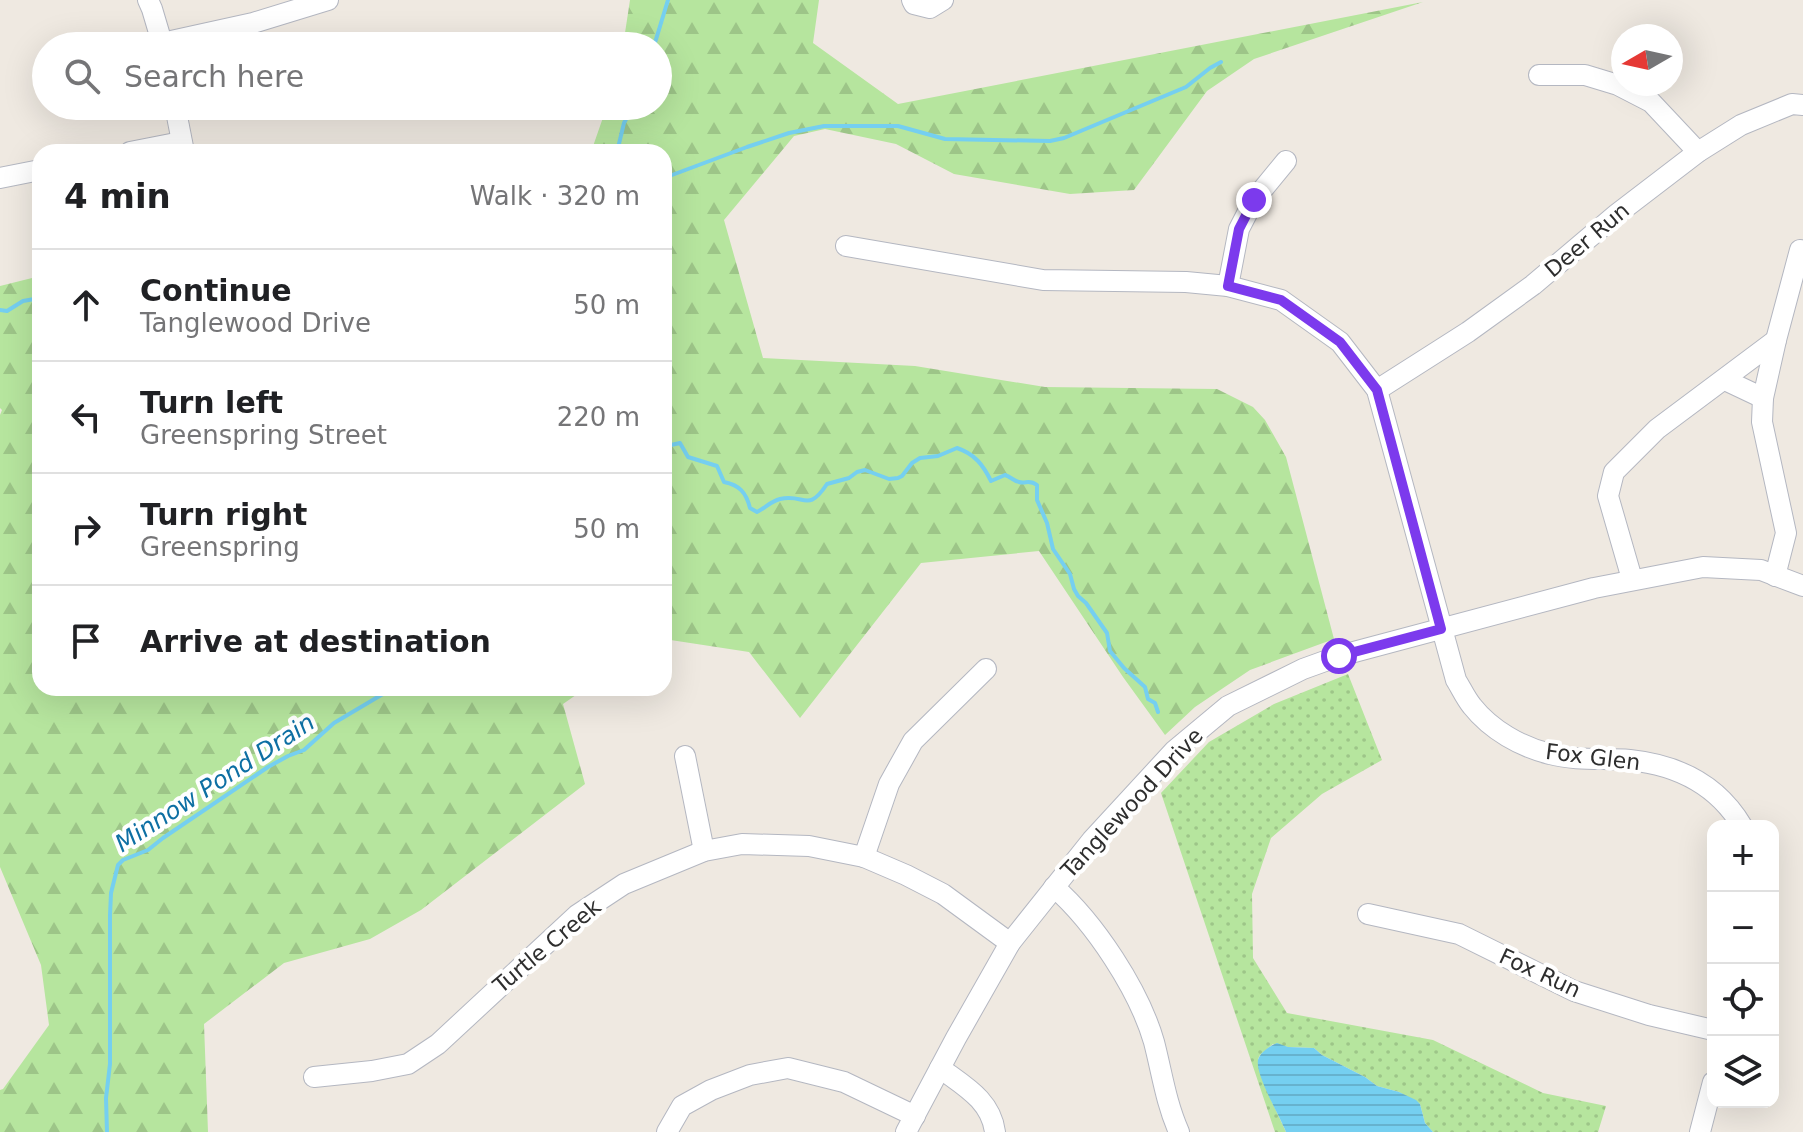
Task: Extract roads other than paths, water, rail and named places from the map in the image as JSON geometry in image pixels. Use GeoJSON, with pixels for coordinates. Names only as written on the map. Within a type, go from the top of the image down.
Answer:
{"type":"FeatureCollection","features":[{"type":"Feature","properties":{"kind":"street"},"geometry":{"type":"LineString","coordinates":[[148,0],[159,32]]}},
{"type":"Feature","properties":{"kind":"street"},"geometry":{"type":"LineString","coordinates":[[214,32],[328,0]]}},
{"type":"Feature","properties":{"kind":"street"},"geometry":{"type":"LineString","coordinates":[[912,0],[914,4],[930,8],[943,0]]}},
{"type":"Feature","properties":{"kind":"street"},"geometry":{"type":"LineString","coordinates":[[1539,75],[1585,75],[1618,85],[1651,102],[1698,152]]}},
{"type":"Feature","properties":{"kind":"street","name":"Deer Run"},"geometry":{"type":"LineString","coordinates":[[1377,390],[1468,332],[1533,285],[1617,214],[1698,152],[1741,125],[1792,104],[1803,105]]}},
{"type":"Feature","properties":{"kind":"street"},"geometry":{"type":"LineString","coordinates":[[177,120],[181,144]]}},
{"type":"Feature","properties":{"kind":"street"},"geometry":{"type":"LineString","coordinates":[[1228,286],[1239,229],[1254,200],[1286,161]]}},
{"type":"Feature","properties":{"kind":"street"},"geometry":{"type":"LineString","coordinates":[[0,178],[32,172]]}},
{"type":"Feature","properties":{"kind":"street"},"geometry":{"type":"LineString","coordinates":[[846,246],[1043,280],[1186,282],[1228,286],[1281,300],[1340,342],[1377,390]]}},
{"type":"Feature","properties":{"kind":"street"},"geometry":{"type":"LineString","coordinates":[[1775,576],[1786,533],[1762,422],[1763,398],[1800,250]]}},
{"type":"Feature","properties":{"kind":"street"},"geometry":{"type":"LineString","coordinates":[[1632,579],[1608,496],[1614,472],[1657,429],[1776,340]]}},
{"type":"Feature","properties":{"kind":"street"},"geometry":{"type":"LineString","coordinates":[[1725,380],[1763,398]]}},
{"type":"Feature","properties":{"kind":"street","name":"Fox Glen"},"geometry":{"type":"LineString","coordinates":[[1377,390],[1456,680],[1471,706],[1504,734],[1527,747],[1551,755],[1631,760],[1691,776],[1732,809],[1738,820]]}},
{"type":"Feature","properties":{"kind":"street","name":"Tanglewood Drive"},"geometry":{"type":"LineString","coordinates":[[911,1124],[1010,943],[1092,840],[1174,751],[1228,706],[1303,669],[1339,656],[1632,579],[1703,567],[1761,570],[1803,586]]}},
{"type":"Feature","properties":{"kind":"street"},"geometry":{"type":"LineString","coordinates":[[864,857],[889,784],[913,741],[986,669]]}},
{"type":"Feature","properties":{"kind":"street"},"geometry":{"type":"LineString","coordinates":[[685,756],[704,851]]}},
{"type":"Feature","properties":{"kind":"street","name":"Turtle Creek"},"geometry":{"type":"LineString","coordinates":[[314,1077],[408,1064],[438,1044],[577,915],[624,884],[704,851],[742,844],[809,846],[864,857],[943,894],[1010,943]]}},
{"type":"Feature","properties":{"kind":"street"},"geometry":{"type":"LineString","coordinates":[[1054,887],[1073,903],[1109,952],[1141,1007],[1179,1132]]}},
{"type":"Feature","properties":{"kind":"street","name":"Fox Run"},"geometry":{"type":"LineString","coordinates":[[1368,914],[1459,934],[1574,991],[1649,1015],[1707,1029]]}},
{"type":"Feature","properties":{"kind":"street"},"geometry":{"type":"LineString","coordinates":[[667,1132],[682,1106],[702,1095],[750,1075],[788,1068],[844,1082],[911,1124]]}},
{"type":"Feature","properties":{"kind":"street"},"geometry":{"type":"LineString","coordinates":[[940,1068],[980,1097],[989,1111],[995,1132]]}},
{"type":"Feature","properties":{"kind":"street"},"geometry":{"type":"LineString","coordinates":[[1700,1132],[1707,1105]]}},
{"type":"Feature","properties":{"kind":"water"},"geometry":{"type":"Polygon","coordinates":[[[1277,1043],[1288,1047],[1314,1048],[1377,1086],[1416,1100],[1425,1123],[1433,1132],[1286,1132],[1258,1066],[1261,1054],[1277,1043]]]}},
{"type":"Feature","properties":{"kind":"waterway","name":"Minnow Pond Drain"},"geometry":{"type":"LineString","coordinates":[[658,32],[668,0]]}},
{"type":"Feature","properties":{"kind":"waterway"},"geometry":{"type":"LineString","coordinates":[[672,175],[789,133],[824,126],[898,126],[945,139],[1050,141],[1186,87],[1221,62]]}},
{"type":"Feature","properties":{"kind":"waterway","name":"Minnow Pond Drain"},"geometry":{"type":"LineString","coordinates":[[619,144],[626,120]]}},
{"type":"Feature","properties":{"kind":"waterway"},"geometry":{"type":"LineString","coordinates":[[0,310],[7,311],[32,299]]}},
{"type":"Feature","properties":{"kind":"waterway"},"geometry":{"type":"LineString","coordinates":[[672,445],[680,443],[688,457],[717,466],[724,482],[741,490],[750,508],[757,512],[780,499],[810,500],[827,484],[865,470],[889,479],[898,478],[920,458],[938,456],[957,448],[978,461],[991,481],[1005,475],[1019,482],[1034,483],[1053,549],[1070,574],[1074,589],[1107,633],[1110,651],[1145,687],[1148,699],[1155,703],[1158,712]]}},
{"type":"Feature","properties":{"kind":"waterway","name":"Minnow Pond Drain"},"geometry":{"type":"LineString","coordinates":[[107,1132],[110,915],[111,893],[118,865],[148,850],[268,767],[304,750],[334,723],[380,696]]}}]}
